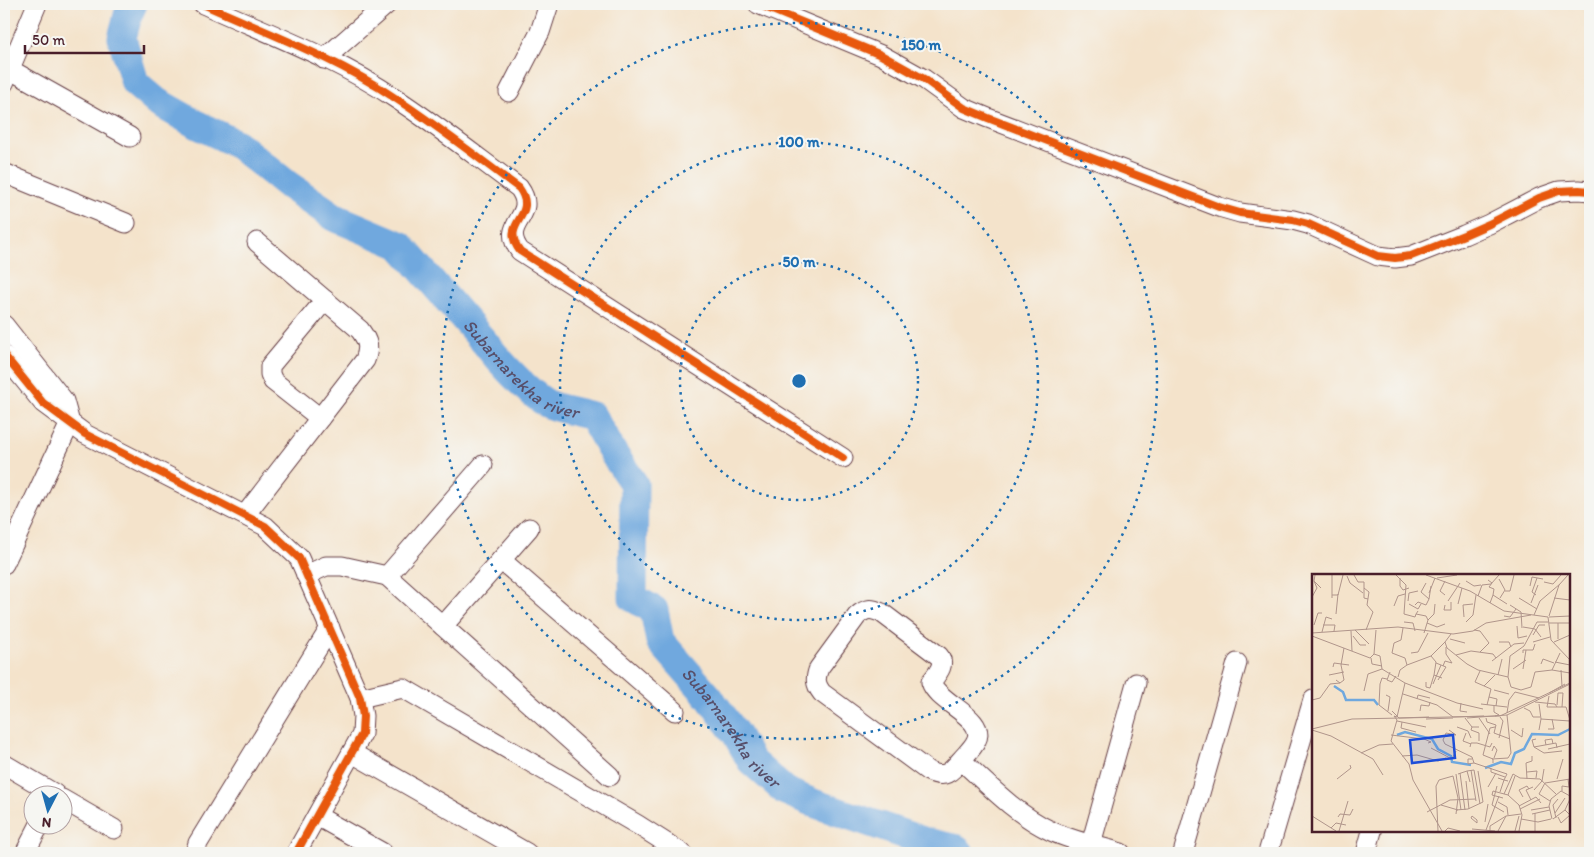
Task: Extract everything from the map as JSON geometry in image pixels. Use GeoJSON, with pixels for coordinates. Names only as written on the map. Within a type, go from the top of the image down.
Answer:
{"type":"FeatureCollection","features":[{"type":"Feature","properties":{"kind":"street"},"geometry":{"type":"LineString","coordinates":[[37,4],[7,76],[130,137]]}},
{"type":"Feature","properties":{"kind":"street"},"geometry":{"type":"LineString","coordinates":[[203,4],[352,72],[395,97],[519,188],[525,196],[526,203],[513,237],[520,251],[843,458]]}},
{"type":"Feature","properties":{"kind":"street"},"geometry":{"type":"LineString","coordinates":[[324,59],[387,4]]}},
{"type":"Feature","properties":{"kind":"street"},"geometry":{"type":"LineString","coordinates":[[509,92],[540,32],[549,4]]}},
{"type":"Feature","properties":{"kind":"street"},"geometry":{"type":"LineString","coordinates":[[758,4],[881,55],[917,75],[964,108],[988,118],[1219,207],[1240,213],[1277,217],[1308,224],[1378,256],[1395,258],[1411,256],[1489,224],[1539,198],[1559,192],[1590,191]]}},
{"type":"Feature","properties":{"kind":"street"},"geometry":{"type":"LineString","coordinates":[[4,173],[126,223]]}},
{"type":"Feature","properties":{"kind":"street"},"geometry":{"type":"LineString","coordinates":[[245,516],[365,360],[368,351],[368,341],[360,330],[257,242]]}},
{"type":"Feature","properties":{"kind":"street"},"geometry":{"type":"LineString","coordinates":[[320,418],[273,381],[270,374],[270,366],[325,300]]}},
{"type":"Feature","properties":{"kind":"street"},"geometry":{"type":"LineString","coordinates":[[4,325],[64,401],[70,423],[4,564]]}},
{"type":"Feature","properties":{"kind":"street"},"geometry":{"type":"LineString","coordinates":[[4,354],[43,403],[85,434],[265,526],[299,558],[360,698],[363,716],[362,734],[296,853]]}},
{"type":"Feature","properties":{"kind":"street"},"geometry":{"type":"LineString","coordinates":[[387,576],[483,465]]}},
{"type":"Feature","properties":{"kind":"street"},"geometry":{"type":"LineString","coordinates":[[443,626],[529,528]]}},
{"type":"Feature","properties":{"kind":"street"},"geometry":{"type":"LineString","coordinates":[[501,560],[675,711]]}},
{"type":"Feature","properties":{"kind":"street"},"geometry":{"type":"LineString","coordinates":[[306,575],[326,566],[342,566],[387,576],[610,776]]}},
{"type":"Feature","properties":{"kind":"street"},"geometry":{"type":"LineString","coordinates":[[872,608],[882,613],[942,660],[942,666],[931,682],[933,688],[938,695],[971,720],[976,726],[978,733],[976,741],[961,760],[951,772],[945,775],[936,775],[928,771],[822,692],[817,686],[816,677],[820,668],[857,616],[864,610],[872,608]]}},
{"type":"Feature","properties":{"kind":"street"},"geometry":{"type":"LineString","coordinates":[[195,853],[198,843],[330,628]]}},
{"type":"Feature","properties":{"kind":"street"},"geometry":{"type":"LineString","coordinates":[[1182,853],[1237,662]]}},
{"type":"Feature","properties":{"kind":"street"},"geometry":{"type":"LineString","coordinates":[[1091,844],[1136,684]]}},
{"type":"Feature","properties":{"kind":"street"},"geometry":{"type":"LineString","coordinates":[[360,698],[402,688],[638,825],[682,853]]}},
{"type":"Feature","properties":{"kind":"street"},"geometry":{"type":"LineString","coordinates":[[1268,853],[1312,703]]}},
{"type":"Feature","properties":{"kind":"street"},"geometry":{"type":"LineString","coordinates":[[352,753],[527,853]]}},
{"type":"Feature","properties":{"kind":"street"},"geometry":{"type":"LineString","coordinates":[[961,760],[998,795],[1026,816],[1052,831],[1121,853]]}},
{"type":"Feature","properties":{"kind":"street"},"geometry":{"type":"LineString","coordinates":[[4,764],[38,784]]}},
{"type":"Feature","properties":{"kind":"street"},"geometry":{"type":"LineString","coordinates":[[72,805],[114,829]]}},
{"type":"Feature","properties":{"kind":"street"},"geometry":{"type":"LineString","coordinates":[[317,816],[383,853]]}},
{"type":"Feature","properties":{"kind":"street"},"geometry":{"type":"LineString","coordinates":[[1366,853],[1372,832]]}},
{"type":"Feature","properties":{"kind":"street"},"geometry":{"type":"LineString","coordinates":[[25,853],[35,834]]}},
{"type":"Feature","properties":{"kind":"waterway","name":"Subarnarekha river"},"geometry":{"type":"LineString","coordinates":[[133,4],[122,38],[135,83],[157,102],[237,144],[288,185],[336,218],[400,245],[516,378],[550,405],[592,416],[634,484],[633,598],[654,610],[660,641],[709,697],[736,734],[751,761],[785,791],[816,804],[926,842],[957,849],[960,853]]}},
{"type":"Feature","properties":{"kind":"cycle path"},"geometry":{"type":"LineString","coordinates":[[203,4],[325,58],[372,84],[427,120],[519,188],[524,198],[525,206],[514,233],[515,241],[520,251],[843,458]]}},
{"type":"Feature","properties":{"kind":"cycle path"},"geometry":{"type":"LineString","coordinates":[[758,4],[881,55],[924,79],[964,108],[988,118],[1219,207],[1240,213],[1293,220],[1308,224],[1378,256],[1395,258],[1411,256],[1489,224],[1539,198],[1559,191],[1590,191]]}},
{"type":"Feature","properties":{"kind":"cycle path"},"geometry":{"type":"LineString","coordinates":[[4,355],[43,403],[85,434],[265,526],[299,558],[360,698],[363,716],[362,734],[296,853]]}}]}
